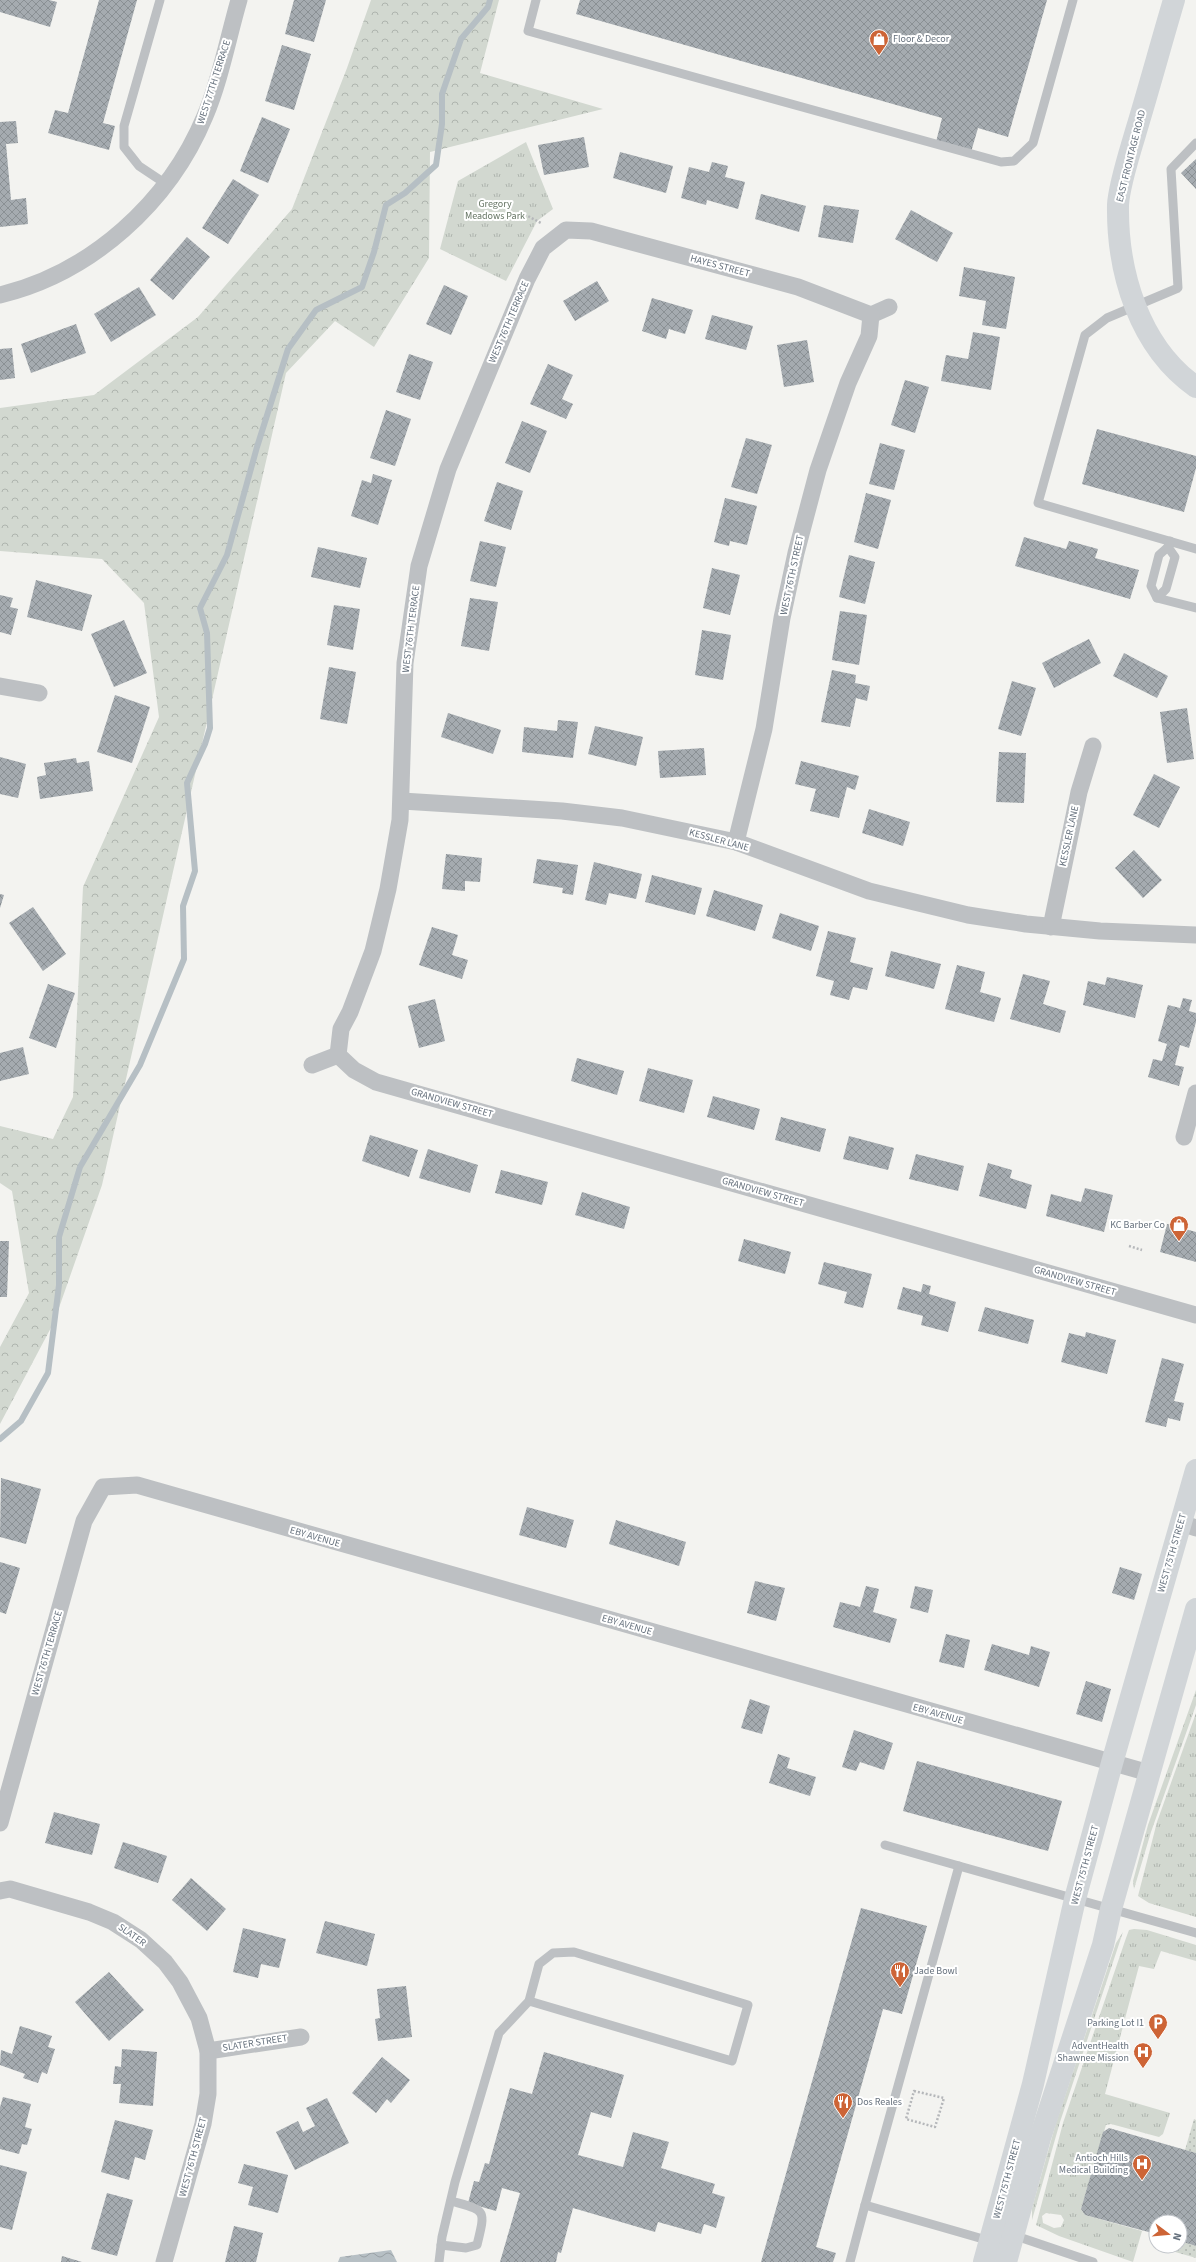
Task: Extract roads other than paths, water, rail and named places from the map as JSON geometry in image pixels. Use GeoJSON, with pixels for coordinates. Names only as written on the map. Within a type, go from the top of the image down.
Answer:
{"type":"FeatureCollection","features":[{"type":"Feature","properties":{"kind":"main road","name":"EAST FRONTAGE ROAD"},"geometry":{"type":"LineString","coordinates":[[1174,0],[1130,152],[1118,204],[1121,246],[1127,285],[1135,306],[1154,345],[1180,376],[1196,387]]}},
{"type":"Feature","properties":{"kind":"main road","name":"WEST 75TH STREET"},"geometry":{"type":"LineString","coordinates":[[984,2262],[1033,2084],[1075,1899],[1112,1763],[1188,1525],[1196,1470]]}},
{"type":"Feature","properties":{"kind":"main road","name":"WEST 75TH STREET"},"geometry":{"type":"LineString","coordinates":[[1006,2262],[1040,2138],[1103,1945],[1111,1909],[1196,1609]]}},
{"type":"Feature","properties":{"kind":"street","name":"WEST 77TH TERRACE"},"geometry":{"type":"LineString","coordinates":[[0,295],[16,291],[58,275],[81,262],[132,223],[166,184],[188,151],[205,116],[239,0]]}},
{"type":"Feature","properties":{"kind":"street","name":"HAYES STREET"},"geometry":{"type":"LineString","coordinates":[[566,230],[591,231],[798,287],[871,315]]}},
{"type":"Feature","properties":{"kind":"street","name":"WEST 76TH TERRACE"},"geometry":{"type":"LineString","coordinates":[[338,1055],[341,1029],[350,1012],[373,951],[388,889],[402,801],[405,663],[419,566],[448,469],[527,279],[543,248],[566,230]]}},
{"type":"Feature","properties":{"kind":"street"},"geometry":{"type":"LineString","coordinates":[[871,315],[889,307]]}},
{"type":"Feature","properties":{"kind":"street","name":"WEST 76TH STREET"},"geometry":{"type":"LineString","coordinates":[[736,842],[764,729],[782,618],[796,553],[818,470],[848,383],[869,336],[871,315]]}},
{"type":"Feature","properties":{"kind":"street"},"geometry":{"type":"LineString","coordinates":[[0,686],[39,693]]}},
{"type":"Feature","properties":{"kind":"street","name":"KESSLER LANE"},"geometry":{"type":"LineString","coordinates":[[1051,927],[1079,792],[1093,746]]}},
{"type":"Feature","properties":{"kind":"street","name":"KESSLER LANE"},"geometry":{"type":"LineString","coordinates":[[402,801],[562,811],[622,818],[736,842],[869,891],[968,915],[1051,927],[1100,932],[1196,935]]}},
{"type":"Feature","properties":{"kind":"street"},"geometry":{"type":"LineString","coordinates":[[312,1065],[338,1055]]}},
{"type":"Feature","properties":{"kind":"street","name":"GRANDVIEW STREET"},"geometry":{"type":"LineString","coordinates":[[338,1055],[354,1070],[376,1082],[1196,1315]]}},
{"type":"Feature","properties":{"kind":"street"},"geometry":{"type":"LineString","coordinates":[[1184,1137],[1196,1094]]}},
{"type":"Feature","properties":{"kind":"street","name":"EBY AVENUE"},"geometry":{"type":"LineString","coordinates":[[103,1487],[137,1485],[1149,1773]]}},
{"type":"Feature","properties":{"kind":"street","name":"WEST 76TH TERRACE"},"geometry":{"type":"LineString","coordinates":[[0,1823],[84,1521],[103,1487]]}},
{"type":"Feature","properties":{"kind":"street","name":"SLATER"},"geometry":{"type":"LineString","coordinates":[[0,1891],[10,1889],[89,1912],[113,1922],[141,1940],[165,1962],[180,1982],[198,2018],[208,2051]]}},
{"type":"Feature","properties":{"kind":"street","name":"SLATER STREET"},"geometry":{"type":"LineString","coordinates":[[208,2051],[302,2036]]}},
{"type":"Feature","properties":{"kind":"street","name":"WEST 76TH STREET"},"geometry":{"type":"LineString","coordinates":[[164,2262],[203,2124],[208,2094],[208,2051]]}},
{"type":"Feature","properties":{"kind":"lane"},"geometry":{"type":"LineString","coordinates":[[160,0],[124,126],[124,147],[139,166],[166,184]]}},
{"type":"Feature","properties":{"kind":"lane"},"geometry":{"type":"LineString","coordinates":[[536,0],[528,31],[1001,162],[1014,161],[1033,143],[1073,0]]}},
{"type":"Feature","properties":{"kind":"lane"},"geometry":{"type":"LineString","coordinates":[[1196,143],[1171,169],[1178,288],[1107,318],[1086,335],[1038,504],[1169,544],[1196,549]]}},
{"type":"Feature","properties":{"kind":"lane"},"geometry":{"type":"LineString","coordinates":[[1169,544],[1159,555],[1150,586],[1157,598],[1196,608]]}},
{"type":"Feature","properties":{"kind":"lane"},"geometry":{"type":"LineString","coordinates":[[1157,598],[1166,589],[1175,557],[1169,544]]}},
{"type":"Feature","properties":{"kind":"lane"},"geometry":{"type":"LineString","coordinates":[[885,1845],[1196,1933]]}},
{"type":"Feature","properties":{"kind":"lane"},"geometry":{"type":"LineString","coordinates":[[850,2262],[959,1866]]}},
{"type":"Feature","properties":{"kind":"lane"},"geometry":{"type":"LineString","coordinates":[[439,2262],[441,2245],[451,2201],[499,2033],[529,2001],[539,1964],[553,1953],[574,1952],[748,2005],[732,2061],[529,2001]]}},
{"type":"Feature","properties":{"kind":"lane"},"geometry":{"type":"LineString","coordinates":[[441,2245],[466,2248],[477,2245],[483,2220],[482,2213],[478,2209],[451,2201]]}},
{"type":"Feature","properties":{"kind":"lane"},"geometry":{"type":"LineString","coordinates":[[865,2205],[990,2241]]}},
{"type":"Feature","properties":{"kind":"lane"},"geometry":{"type":"LineString","coordinates":[[1013,2235],[1093,2262]]}},
{"type":"Feature","properties":{"kind":"water"},"geometry":{"type":"Polygon","coordinates":[[[391,2250],[397,2262],[338,2262],[340,2257],[391,2250]]]}},
{"type":"Feature","properties":{"kind":"waterway"},"geometry":{"type":"LineString","coordinates":[[0,1439],[21,1421],[48,1373],[59,1285],[59,1237],[80,1167],[140,1065],[184,959],[183,906],[195,871],[187,783],[205,744],[210,728],[207,633],[200,608],[227,555],[257,447],[288,349],[316,310],[362,287],[374,252],[386,205],[405,193],[436,165],[442,124],[442,94],[461,39],[488,7],[490,0]]}},
{"type":"Feature","properties":{"kind":"place","name":"Floor & Decor"},"geometry":{"type":"Point","coordinates":[879,56]}},
{"type":"Feature","properties":{"kind":"place","name":"KC Barber Co"},"geometry":{"type":"Point","coordinates":[1179,1242]}},
{"type":"Feature","properties":{"kind":"place","name":"Jade Bowl"},"geometry":{"type":"Point","coordinates":[900,1988]}},
{"type":"Feature","properties":{"kind":"place","name":"Parking Lot I1"},"geometry":{"type":"Point","coordinates":[1158,2040]}},
{"type":"Feature","properties":{"kind":"place","name":"AdventHealth Shawnee Mission"},"geometry":{"type":"Point","coordinates":[1143,2069]}},
{"type":"Feature","properties":{"kind":"place","name":"Dos Reales"},"geometry":{"type":"Point","coordinates":[843,2119]}},
{"type":"Feature","properties":{"kind":"place","name":"Antioch Hills Medical Building"},"geometry":{"type":"Point","coordinates":[1142,2181]}},
{"type":"Feature","properties":{"kind":"park label","name":"Gregory Meadows Park"},"geometry":{"type":"Point","coordinates":[495,210]}}]}
